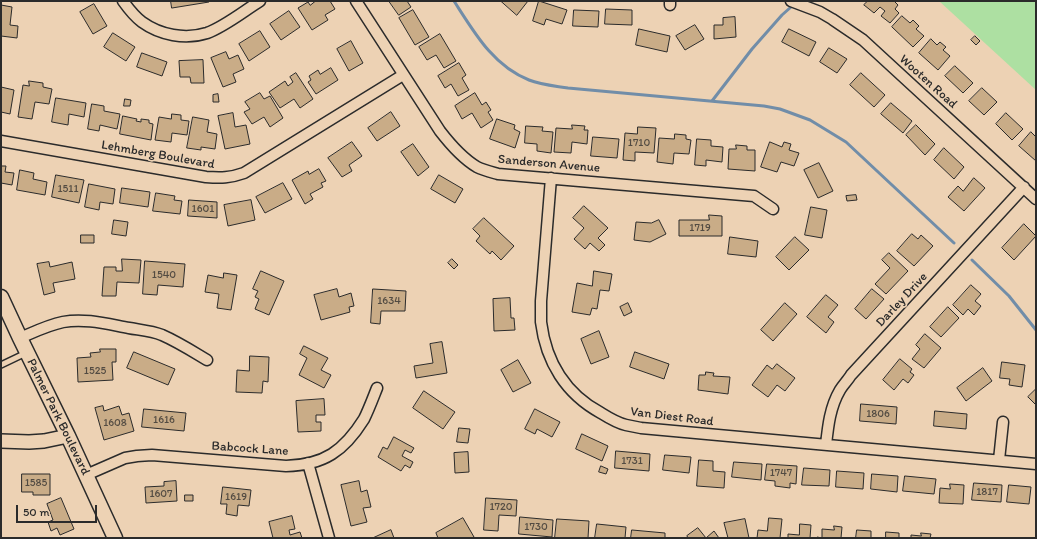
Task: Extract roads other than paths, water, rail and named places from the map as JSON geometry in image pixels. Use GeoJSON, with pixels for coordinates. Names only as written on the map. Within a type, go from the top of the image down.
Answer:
{"type":"FeatureCollection","features":[{"type":"Feature","properties":{"kind":"main road","name":"Palmer Park Boulevard"},"geometry":{"type":"LineString","coordinates":[[1,297],[115,538]]}},
{"type":"Feature","properties":{"kind":"street"},"geometry":{"type":"LineString","coordinates":[[123,1],[131,12],[153,29],[178,36],[206,33],[260,1]]}},
{"type":"Feature","properties":{"kind":"street","name":"Sanderson Avenue"},"geometry":{"type":"LineString","coordinates":[[356,1],[440,131],[453,147],[477,167],[498,174],[754,196],[773,208]]}},
{"type":"Feature","properties":{"kind":"street","name":"Wooten Road"},"geometry":{"type":"LineString","coordinates":[[791,1],[820,12],[863,40],[1036,199]]}},
{"type":"Feature","properties":{"kind":"street","name":"Lehmberg Boulevard"},"geometry":{"type":"LineString","coordinates":[[1,141],[206,177],[232,177],[244,173],[403,75]]}},
{"type":"Feature","properties":{"kind":"street","name":"Van Diest Road"},"geometry":{"type":"LineString","coordinates":[[551,178],[541,301],[541,321],[544,339],[551,359],[569,389],[582,401],[609,418],[625,425],[641,428],[1036,464]]}},
{"type":"Feature","properties":{"kind":"street","name":"Darley Drive"},"geometry":{"type":"LineString","coordinates":[[826,445],[834,403],[840,389],[851,375],[1024,187]]}},
{"type":"Feature","properties":{"kind":"street"},"geometry":{"type":"LineString","coordinates":[[20,338],[49,325],[75,320],[88,321],[161,335],[181,344],[207,360]]}},
{"type":"Feature","properties":{"kind":"street","name":"Babcock Lane"},"geometry":{"type":"LineString","coordinates":[[86,474],[125,458],[152,455],[286,466],[297,466],[321,460],[331,455],[351,438],[364,418],[377,388]]}},
{"type":"Feature","properties":{"kind":"street"},"geometry":{"type":"LineString","coordinates":[[999,460],[1003,422]]}},
{"type":"Feature","properties":{"kind":"street"},"geometry":{"type":"LineString","coordinates":[[1,441],[44,442],[68,436]]}},
{"type":"Feature","properties":{"kind":"street"},"geometry":{"type":"LineString","coordinates":[[308,463],[329,538]]}},
{"type":"Feature","properties":{"kind":"lane"},"geometry":{"type":"LineString","coordinates":[[1,365],[27,353]]}},
{"type":"Feature","properties":{"kind":"waterway"},"geometry":{"type":"LineString","coordinates":[[454,1],[477,36],[495,57],[516,74],[534,82],[568,88],[764,106],[780,109],[810,120],[846,142],[954,243]]}},
{"type":"Feature","properties":{"kind":"waterway"},"geometry":{"type":"LineString","coordinates":[[712,101],[752,49],[791,7]]}},
{"type":"Feature","properties":{"kind":"waterway"},"geometry":{"type":"LineString","coordinates":[[972,260],[1009,296],[1036,330]]}}]}
